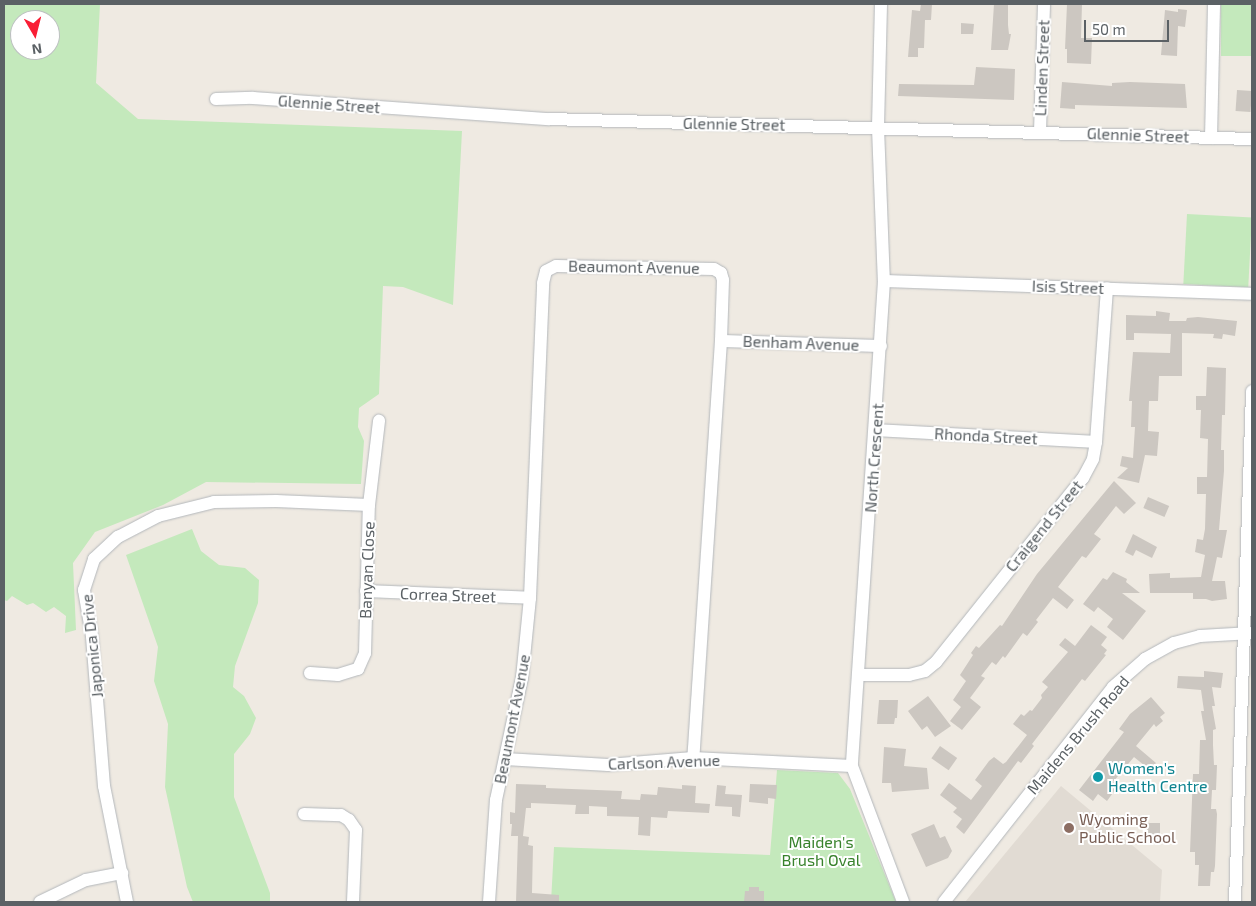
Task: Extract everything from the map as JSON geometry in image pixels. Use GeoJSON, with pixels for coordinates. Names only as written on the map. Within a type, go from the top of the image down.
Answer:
{"type":"FeatureCollection","features":[{"type":"Feature","properties":{"kind":"street","name":"North Crescent"},"geometry":{"type":"LineString","coordinates":[[881,4],[878,128],[884,281],[876,430],[852,766],[903,902]]}},
{"type":"Feature","properties":{"kind":"street","name":"Linden Street"},"geometry":{"type":"LineString","coordinates":[[1040,132],[1044,4]]}},
{"type":"Feature","properties":{"kind":"street"},"geometry":{"type":"LineString","coordinates":[[1211,138],[1214,4]]}},
{"type":"Feature","properties":{"kind":"street","name":"Glennie Street"},"geometry":{"type":"LineString","coordinates":[[216,99],[253,98],[549,119],[1252,139]]}},
{"type":"Feature","properties":{"kind":"street","name":"Beaumont Avenue"},"geometry":{"type":"LineString","coordinates":[[489,902],[496,800],[522,678],[530,598],[543,283],[546,271],[556,266],[714,269],[721,273],[723,280],[721,341],[692,758]]}},
{"type":"Feature","properties":{"kind":"street","name":"Isis Street"},"geometry":{"type":"LineString","coordinates":[[884,281],[1252,294]]}},
{"type":"Feature","properties":{"kind":"street","name":"Craigend Street"},"geometry":{"type":"LineString","coordinates":[[859,675],[910,676],[925,671],[936,662],[1083,478],[1093,459],[1096,442],[1107,288]]}},
{"type":"Feature","properties":{"kind":"street","name":"Benham Avenue"},"geometry":{"type":"LineString","coordinates":[[721,341],[881,346]]}},
{"type":"Feature","properties":{"kind":"street"},"geometry":{"type":"LineString","coordinates":[[1235,902],[1249,633],[1252,391]]}},
{"type":"Feature","properties":{"kind":"street","name":"Banyan Close"},"geometry":{"type":"LineString","coordinates":[[310,673],[338,675],[358,669],[365,653],[369,505],[379,421]]}},
{"type":"Feature","properties":{"kind":"street","name":"Rhonda Street"},"geometry":{"type":"LineString","coordinates":[[876,430],[1096,442]]}},
{"type":"Feature","properties":{"kind":"street","name":"Japonica Drive"},"geometry":{"type":"LineString","coordinates":[[127,902],[104,786],[92,636],[84,590],[94,559],[118,537],[158,516],[214,502],[276,501],[369,505]]}},
{"type":"Feature","properties":{"kind":"street","name":"Correa Street"},"geometry":{"type":"LineString","coordinates":[[366,591],[530,598]]}},
{"type":"Feature","properties":{"kind":"street","name":"Maidens Brush Road"},"geometry":{"type":"LineString","coordinates":[[944,902],[1113,687],[1145,658],[1174,643],[1191,638],[1249,633]]}},
{"type":"Feature","properties":{"kind":"street","name":"Carlson Avenue"},"geometry":{"type":"LineString","coordinates":[[505,759],[608,765],[692,758],[852,766]]}},
{"type":"Feature","properties":{"kind":"street"},"geometry":{"type":"LineString","coordinates":[[304,814],[341,815],[349,820],[356,830],[354,902]]}},
{"type":"Feature","properties":{"kind":"street"},"geometry":{"type":"LineString","coordinates":[[40,902],[86,880],[122,874]]}},
{"type":"Feature","properties":{"kind":"shaded area","name":"Wyoming Public School"},"geometry":{"type":"Polygon","coordinates":[[[1061,786],[1162,870],[1160,902],[965,902],[1061,786]]]}},
{"type":"Feature","properties":{"kind":"green space"},"geometry":{"type":"Polygon","coordinates":[[[4,4],[100,4],[96,83],[138,119],[462,131],[453,305],[403,287],[383,286],[379,394],[359,408],[358,427],[364,441],[361,484],[206,482],[163,505],[95,532],[73,563],[76,630],[65,633],[66,616],[54,607],[46,612],[33,603],[27,605],[12,596],[7,601],[4,600],[4,4]]]}},
{"type":"Feature","properties":{"kind":"green space"},"geometry":{"type":"Polygon","coordinates":[[[1221,4],[1252,4],[1252,56],[1221,56],[1221,4]]]}},
{"type":"Feature","properties":{"kind":"green space"},"geometry":{"type":"Polygon","coordinates":[[[1187,214],[1252,217],[1248,287],[1183,284],[1187,214]]]}},
{"type":"Feature","properties":{"kind":"green space"},"geometry":{"type":"Polygon","coordinates":[[[192,529],[201,551],[219,565],[245,568],[259,580],[258,603],[235,666],[233,687],[244,696],[256,718],[250,734],[234,754],[234,797],[270,893],[270,902],[193,902],[187,887],[165,787],[168,724],[154,681],[158,647],[126,555],[192,529]]]}},
{"type":"Feature","properties":{"kind":"green space","name":"Maiden's Brush Oval"},"geometry":{"type":"Polygon","coordinates":[[[777,770],[838,773],[850,789],[896,902],[551,902],[554,847],[770,855],[777,770]]]}},
{"type":"Feature","properties":{"kind":"building"},"geometry":{"type":"Polygon","coordinates":[[[921,4],[932,4],[931,20],[925,20],[924,48],[918,48],[918,57],[908,57],[912,10],[920,11],[921,4]]]}},
{"type":"Feature","properties":{"kind":"building"},"geometry":{"type":"Polygon","coordinates":[[[994,4],[1008,4],[1008,25],[1009,34],[1011,34],[1008,50],[991,50],[994,4]]]}},
{"type":"Feature","properties":{"kind":"building"},"geometry":{"type":"Polygon","coordinates":[[[1067,4],[1082,4],[1081,38],[1092,38],[1091,64],[1067,63],[1067,49],[1065,49],[1067,4]]]}},
{"type":"Feature","properties":{"kind":"building"},"geometry":{"type":"Polygon","coordinates":[[[1178,9],[1187,10],[1185,27],[1178,26],[1177,56],[1161,55],[1165,10],[1178,12],[1178,9]]]}},
{"type":"Feature","properties":{"kind":"building"},"geometry":{"type":"Polygon","coordinates":[[[961,23],[974,24],[973,34],[961,34],[961,23]]]}},
{"type":"Feature","properties":{"kind":"building"},"geometry":{"type":"Polygon","coordinates":[[[976,67],[1015,69],[1014,100],[898,96],[899,84],[974,85],[976,67]]]}},
{"type":"Feature","properties":{"kind":"building"},"geometry":{"type":"Polygon","coordinates":[[[1062,82],[1112,86],[1112,83],[1130,82],[1185,84],[1187,108],[1075,105],[1075,109],[1060,108],[1062,82]]]}},
{"type":"Feature","properties":{"kind":"building"},"geometry":{"type":"Polygon","coordinates":[[[1237,90],[1252,91],[1250,112],[1236,111],[1237,90]]]}},
{"type":"Feature","properties":{"kind":"building"},"geometry":{"type":"Polygon","coordinates":[[[1156,311],[1170,313],[1169,321],[1186,321],[1187,318],[1198,317],[1237,321],[1235,336],[1223,334],[1222,339],[1213,338],[1214,334],[1182,333],[1182,376],[1159,376],[1158,401],[1149,401],[1148,431],[1159,432],[1157,456],[1145,455],[1139,483],[1117,478],[1128,468],[1120,466],[1122,456],[1133,458],[1135,427],[1131,427],[1132,401],[1129,401],[1133,352],[1170,353],[1171,334],[1134,333],[1134,340],[1126,340],[1126,315],[1156,316],[1156,311]]]}},
{"type":"Feature","properties":{"kind":"building"},"geometry":{"type":"Polygon","coordinates":[[[1207,367],[1226,368],[1225,415],[1222,415],[1221,450],[1224,450],[1224,471],[1219,530],[1227,530],[1222,558],[1217,557],[1212,581],[1225,581],[1227,599],[1212,601],[1193,599],[1193,593],[1150,593],[1149,574],[1170,573],[1170,578],[1201,577],[1205,555],[1195,552],[1197,539],[1203,540],[1206,494],[1197,494],[1197,477],[1207,477],[1208,439],[1200,438],[1201,410],[1196,410],[1196,396],[1206,396],[1207,367]]]}},
{"type":"Feature","properties":{"kind":"building"},"geometry":{"type":"Polygon","coordinates":[[[1114,481],[1136,503],[1124,514],[1116,506],[1094,534],[1101,539],[1086,558],[1082,556],[1058,587],[1074,600],[1067,609],[1053,598],[1036,620],[1038,622],[1027,636],[1023,633],[1005,658],[1003,656],[996,665],[992,662],[981,676],[985,678],[970,698],[981,707],[962,730],[950,721],[961,707],[953,700],[966,681],[960,675],[973,655],[971,653],[976,646],[979,648],[1000,625],[1002,626],[1037,574],[1114,481]]]}},
{"type":"Feature","properties":{"kind":"building"},"geometry":{"type":"Polygon","coordinates":[[[1148,497],[1169,506],[1164,517],[1143,508],[1148,497]]]}},
{"type":"Feature","properties":{"kind":"building"},"geometry":{"type":"Polygon","coordinates":[[[1133,534],[1157,547],[1152,558],[1136,550],[1133,556],[1125,552],[1133,534]]]}},
{"type":"Feature","properties":{"kind":"building"},"geometry":{"type":"Polygon","coordinates":[[[1113,572],[1127,579],[1126,582],[1140,593],[1122,593],[1146,611],[1123,640],[1107,627],[1113,619],[1098,607],[1094,612],[1083,604],[1103,578],[1107,580],[1113,572]]]}},
{"type":"Feature","properties":{"kind":"building"},"geometry":{"type":"Polygon","coordinates":[[[1091,625],[1107,637],[1101,645],[1107,650],[1104,654],[1106,655],[1085,681],[1082,679],[1032,744],[1034,746],[1021,763],[1018,761],[964,834],[956,827],[962,819],[953,812],[957,808],[940,795],[949,783],[971,800],[982,786],[975,780],[989,761],[994,757],[1003,764],[1006,762],[1027,735],[1013,724],[1021,714],[1024,716],[1030,710],[1032,711],[1042,698],[1041,695],[1048,687],[1042,682],[1068,652],[1059,645],[1065,638],[1075,646],[1091,625]]]}},
{"type":"Feature","properties":{"kind":"building"},"geometry":{"type":"Polygon","coordinates":[[[1204,671],[1223,673],[1221,688],[1212,687],[1215,706],[1212,706],[1216,729],[1213,730],[1214,765],[1217,765],[1216,790],[1212,790],[1211,809],[1216,809],[1217,814],[1215,866],[1214,872],[1211,872],[1210,886],[1198,886],[1199,865],[1195,865],[1195,852],[1190,852],[1193,774],[1199,774],[1200,740],[1206,740],[1201,711],[1204,711],[1201,690],[1177,688],[1178,676],[1204,677],[1204,671]]]}},
{"type":"Feature","properties":{"kind":"building"},"geometry":{"type":"Polygon","coordinates":[[[928,696],[951,726],[935,737],[927,726],[922,730],[908,711],[928,696]]]}},
{"type":"Feature","properties":{"kind":"building"},"geometry":{"type":"Polygon","coordinates":[[[1151,697],[1165,713],[1160,717],[1163,721],[1156,727],[1154,724],[1136,746],[1156,763],[1150,770],[1134,757],[1113,782],[1118,786],[1107,801],[1098,794],[1093,801],[1079,790],[1124,732],[1119,729],[1130,714],[1151,697]]]}},
{"type":"Feature","properties":{"kind":"building"},"geometry":{"type":"Polygon","coordinates":[[[879,700],[898,700],[897,718],[895,718],[894,724],[877,724],[879,700]]]}},
{"type":"Feature","properties":{"kind":"building"},"geometry":{"type":"Polygon","coordinates":[[[940,746],[957,758],[949,770],[931,758],[940,746]]]}},
{"type":"Feature","properties":{"kind":"building"},"geometry":{"type":"Polygon","coordinates":[[[884,747],[906,749],[904,766],[927,768],[929,789],[892,792],[891,783],[882,783],[884,747]]]}},
{"type":"Feature","properties":{"kind":"building"},"geometry":{"type":"Polygon","coordinates":[[[516,784],[546,785],[546,788],[622,791],[621,799],[640,800],[641,794],[657,795],[658,787],[682,789],[682,785],[696,786],[695,803],[710,804],[709,813],[668,811],[667,818],[651,817],[650,836],[638,835],[639,817],[607,816],[607,807],[589,806],[589,814],[575,814],[576,805],[531,803],[531,808],[526,808],[523,836],[529,837],[528,845],[533,846],[532,893],[559,895],[559,902],[516,902],[518,836],[511,836],[510,812],[515,813],[516,784]]]}},
{"type":"Feature","properties":{"kind":"building"},"geometry":{"type":"Polygon","coordinates":[[[750,784],[777,785],[776,799],[768,798],[768,804],[749,802],[750,784]]]}},
{"type":"Feature","properties":{"kind":"building"},"geometry":{"type":"Polygon","coordinates":[[[717,785],[726,786],[725,794],[742,795],[740,817],[732,816],[732,807],[715,806],[717,785]]]}},
{"type":"Feature","properties":{"kind":"building"},"geometry":{"type":"Polygon","coordinates":[[[1147,823],[1160,823],[1160,839],[1147,839],[1147,823]]]}},
{"type":"Feature","properties":{"kind":"building"},"geometry":{"type":"Polygon","coordinates":[[[934,824],[940,838],[945,836],[952,851],[948,858],[926,867],[911,834],[934,824]]]}},
{"type":"Feature","properties":{"kind":"building"},"geometry":{"type":"Polygon","coordinates":[[[749,887],[759,887],[759,891],[764,891],[764,902],[744,902],[745,891],[749,891],[749,887]]]}},
{"type":"Feature","properties":{"kind":"place","name":"Women's Health Centre"},"geometry":{"type":"Point","coordinates":[1098,777]}},
{"type":"Feature","properties":{"kind":"place","name":"Wyoming Public School"},"geometry":{"type":"Point","coordinates":[1069,828]}}]}
